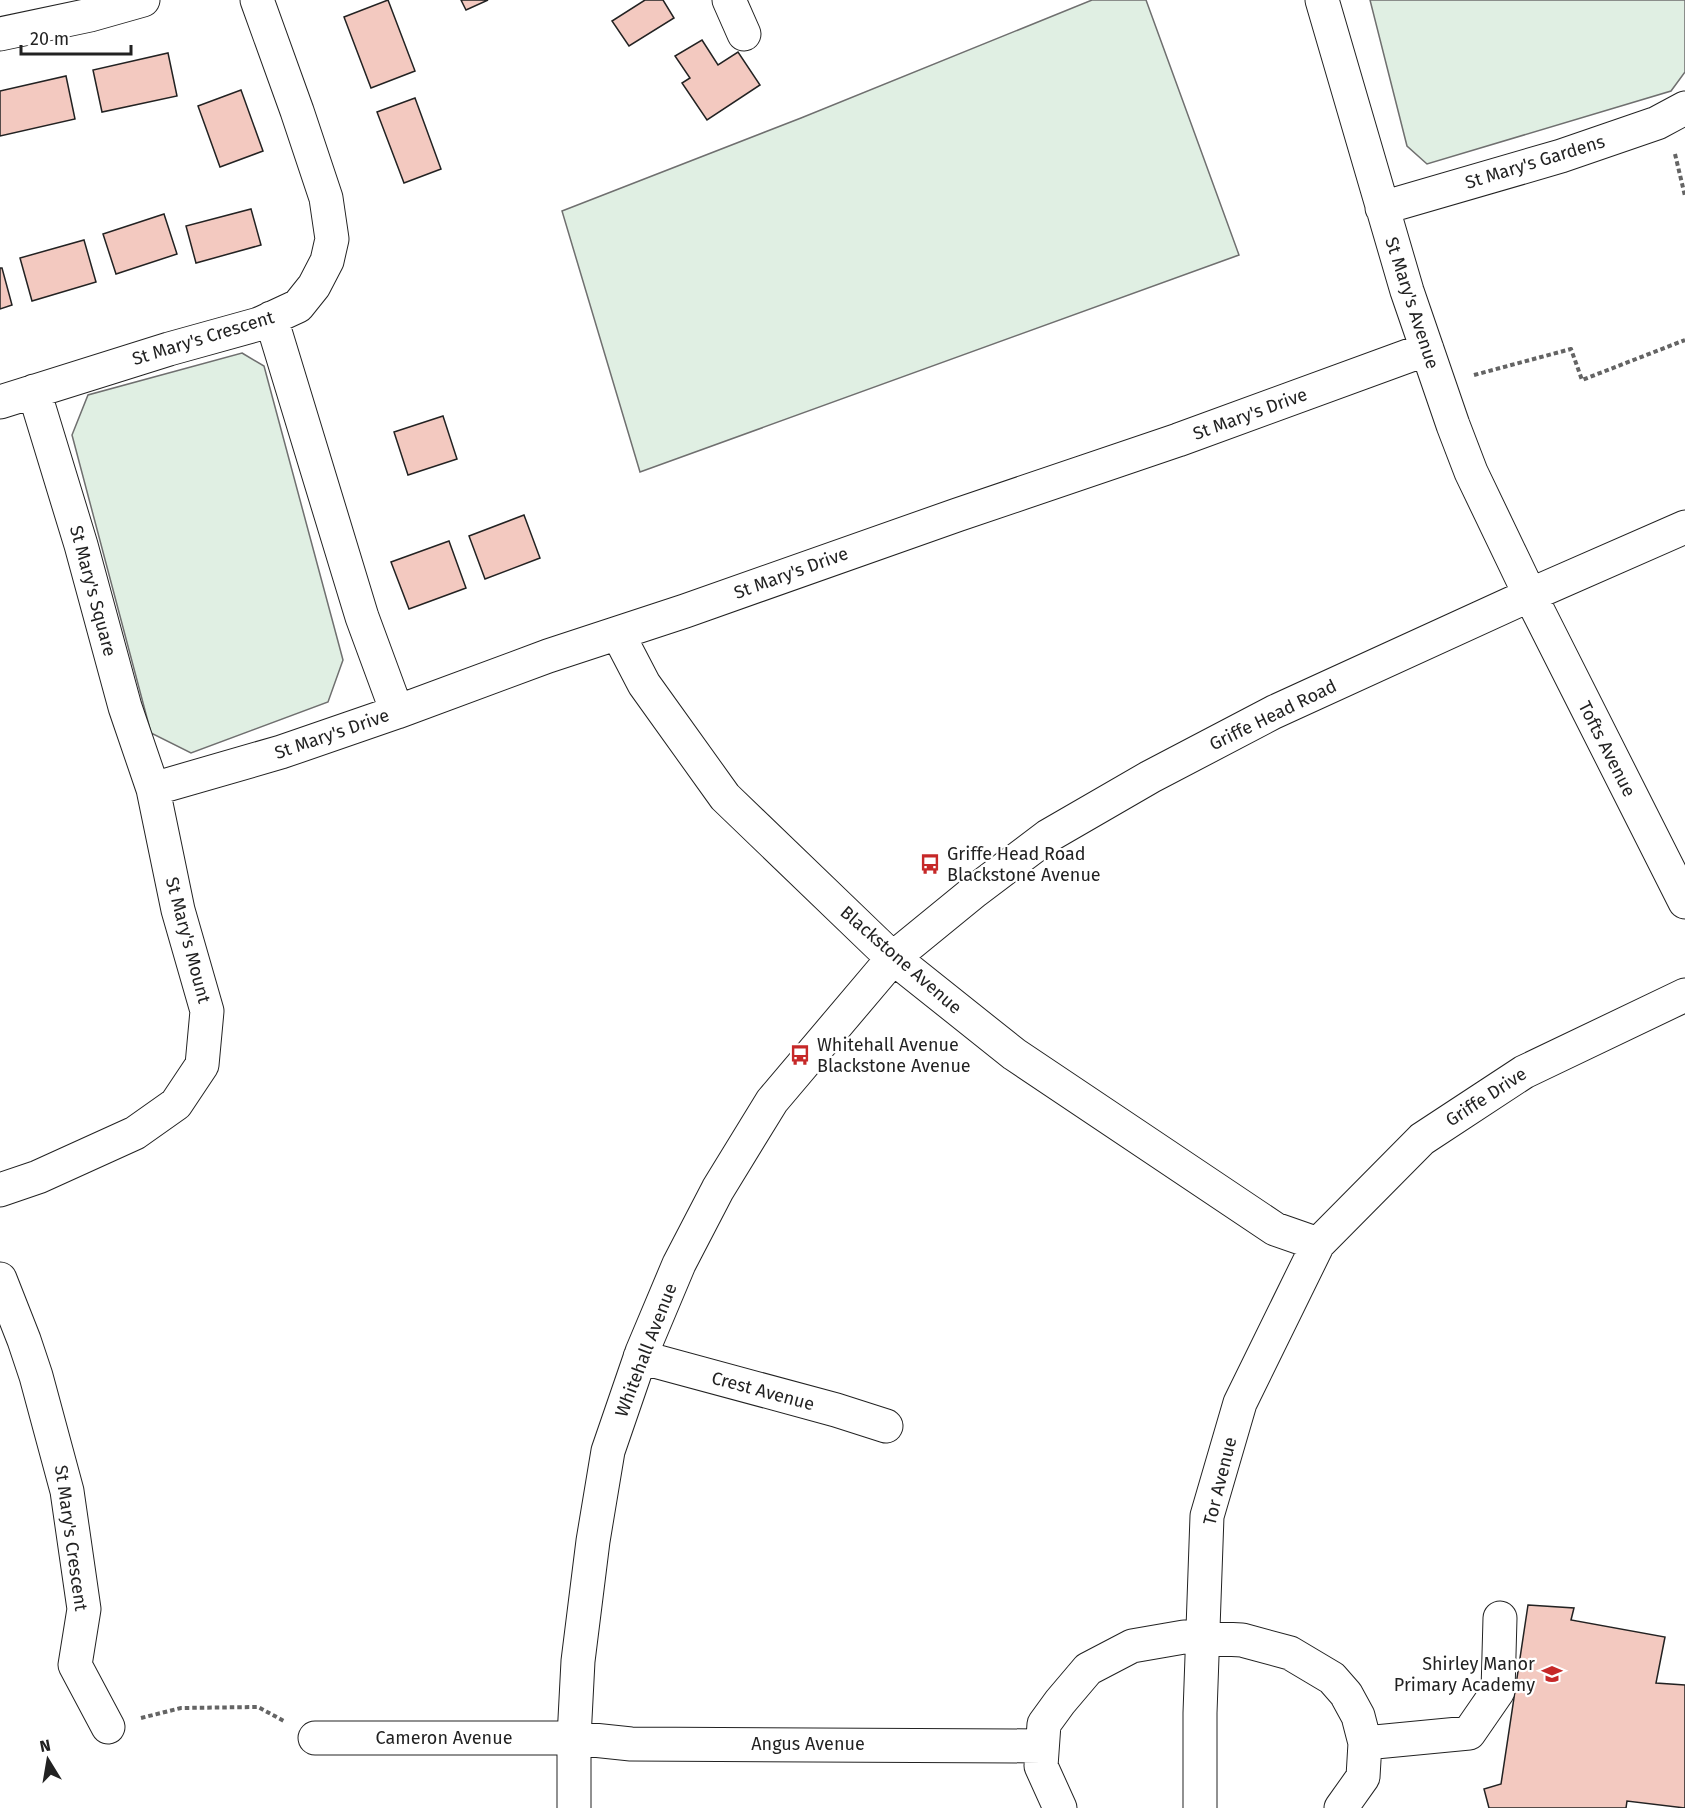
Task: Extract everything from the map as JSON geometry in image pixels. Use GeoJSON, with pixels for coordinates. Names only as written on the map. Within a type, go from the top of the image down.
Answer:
{"type":"FeatureCollection","features":[{"type":"Feature","properties":{"kind":"street"},"geometry":{"type":"LineString","coordinates":[[0,34],[90,15],[143,0]]}},
{"type":"Feature","properties":{"kind":"street","name":"St Mary's Crescent"},"geometry":{"type":"LineString","coordinates":[[0,402],[169,348],[259,324],[298,306],[315,286],[327,261],[332,239],[326,198],[257,0]]}},
{"type":"Feature","properties":{"kind":"street"},"geometry":{"type":"LineString","coordinates":[[729,0],[744,34]]}},
{"type":"Feature","properties":{"kind":"street","name":"St Mary's Avenue"},"geometry":{"type":"LineString","coordinates":[[1322,0],[1382,208],[1439,385],[1471,472],[1530,595]]}},
{"type":"Feature","properties":{"kind":"street","name":"St Mary's Gardens"},"geometry":{"type":"LineString","coordinates":[[1382,208],[1561,156],[1657,123],[1676,113]]}},
{"type":"Feature","properties":{"kind":"street"},"geometry":{"type":"LineString","coordinates":[[271,318],[362,617],[397,712]]}},
{"type":"Feature","properties":{"kind":"street","name":"St Mary's Drive"},"geometry":{"type":"LineString","coordinates":[[153,789],[281,752],[397,712],[548,656],[618,634],[946,518],[1178,440],[1427,349]]}},
{"type":"Feature","properties":{"kind":"street","name":"St Mary's Square"},"geometry":{"type":"LineString","coordinates":[[34,391],[81,545],[124,707],[153,789]]}},
{"type":"Feature","properties":{"kind":"street","name":"Griffe Head Road"},"geometry":{"type":"LineString","coordinates":[[893,958],[975,891],[1048,836],[1150,777],[1274,712],[1685,527]]}},
{"type":"Feature","properties":{"kind":"street","name":"Tofts Avenue"},"geometry":{"type":"LineString","coordinates":[[1530,595],[1685,902]]}},
{"type":"Feature","properties":{"kind":"street","name":"Blackstone Avenue"},"geometry":{"type":"LineString","coordinates":[[618,634],[644,684],[725,797],[893,958],[1014,1054],[1275,1229],[1318,1244]]}},
{"type":"Feature","properties":{"kind":"street","name":"St Mary's Mount"},"geometry":{"type":"LineString","coordinates":[[0,1190],[38,1178],[135,1133],[176,1104],[202,1065],[207,1011],[178,910],[153,789]]}},
{"type":"Feature","properties":{"kind":"street","name":"Whitehall Avenue"},"geometry":{"type":"LineString","coordinates":[[574,1808],[574,1738],[578,1661],[593,1541],[608,1451],[640,1357],[679,1264],[772,1101],[893,958]]}},
{"type":"Feature","properties":{"kind":"street","name":"Griffe Drive"},"geometry":{"type":"LineString","coordinates":[[1318,1244],[1422,1139],[1524,1072],[1685,995]]}},
{"type":"Feature","properties":{"kind":"street","name":"Tor Avenue"},"geometry":{"type":"LineString","coordinates":[[1200,1808],[1200,1713],[1207,1516],[1240,1403],[1318,1244]]}},
{"type":"Feature","properties":{"kind":"street","name":"St Mary's Crescent"},"geometry":{"type":"LineString","coordinates":[[0,1279],[36,1376],[67,1491],[84,1609],[75,1665],[108,1727]]}},
{"type":"Feature","properties":{"kind":"street","name":"Crest Avenue"},"geometry":{"type":"LineString","coordinates":[[640,1357],[836,1410],[886,1426]]}},
{"type":"Feature","properties":{"kind":"street"},"geometry":{"type":"LineString","coordinates":[[1365,1743],[1469,1733],[1498,1691],[1500,1618]]}},
{"type":"Feature","properties":{"kind":"street"},"geometry":{"type":"LineString","coordinates":[[1060,1808],[1041,1766],[1044,1724],[1059,1702],[1089,1669],[1132,1646],[1184,1637],[1203,1637],[1242,1640],[1290,1653],[1332,1677],[1346,1694],[1358,1716],[1365,1743],[1363,1777],[1341,1808]]}},
{"type":"Feature","properties":{"kind":"street","name":"Cameron Avenue"},"geometry":{"type":"LineString","coordinates":[[315,1738],[574,1738]]}},
{"type":"Feature","properties":{"kind":"street","name":"Angus Avenue"},"geometry":{"type":"LineString","coordinates":[[574,1738],[632,1744],[1042,1746]]}},
{"type":"Feature","properties":{"kind":"path"},"geometry":{"type":"LineString","coordinates":[[1676,113],[1685,196]]}},
{"type":"Feature","properties":{"kind":"path"},"geometry":{"type":"LineString","coordinates":[[1439,385],[1571,348],[1582,380],[1685,340]]}},
{"type":"Feature","properties":{"kind":"path"},"geometry":{"type":"LineString","coordinates":[[108,1727],[181,1708],[258,1707],[315,1738]]}},
{"type":"Feature","properties":{"kind":"green space"},"geometry":{"type":"Polygon","coordinates":[[[1092,0],[1146,0],[1239,255],[640,472],[562,211],[801,118],[1092,0]]]}},
{"type":"Feature","properties":{"kind":"green space"},"geometry":{"type":"Polygon","coordinates":[[[1370,0],[1685,0],[1685,72],[1671,91],[1427,164],[1407,146],[1370,0]]]}},
{"type":"Feature","properties":{"kind":"green space"},"geometry":{"type":"Polygon","coordinates":[[[242,353],[264,366],[343,660],[328,702],[191,753],[151,733],[72,435],[88,395],[242,353]]]}},
{"type":"Feature","properties":{"kind":"building"},"geometry":{"type":"Polygon","coordinates":[[[388,0],[415,71],[371,88],[344,17],[388,0]]]}},
{"type":"Feature","properties":{"kind":"building"},"geometry":{"type":"Polygon","coordinates":[[[461,0],[488,0],[466,10],[461,0]]]}},
{"type":"Feature","properties":{"kind":"building"},"geometry":{"type":"Polygon","coordinates":[[[645,0],[663,0],[674,18],[629,46],[612,21],[645,0]]]}},
{"type":"Feature","properties":{"kind":"building"},"geometry":{"type":"Polygon","coordinates":[[[702,40],[718,65],[738,52],[760,85],[707,120],[682,83],[690,78],[675,56],[702,40]]]}},
{"type":"Feature","properties":{"kind":"building"},"geometry":{"type":"Polygon","coordinates":[[[168,53],[177,96],[102,112],[93,70],[168,53]]]}},
{"type":"Feature","properties":{"kind":"building"},"geometry":{"type":"Polygon","coordinates":[[[66,76],[75,119],[0,136],[0,91],[66,76]]]}},
{"type":"Feature","properties":{"kind":"building"},"geometry":{"type":"Polygon","coordinates":[[[241,90],[263,151],[220,167],[198,106],[241,90]]]}},
{"type":"Feature","properties":{"kind":"building"},"geometry":{"type":"Polygon","coordinates":[[[415,98],[441,169],[404,183],[377,112],[415,98]]]}},
{"type":"Feature","properties":{"kind":"building"},"geometry":{"type":"Polygon","coordinates":[[[251,209],[261,245],[196,263],[186,226],[251,209]]]}},
{"type":"Feature","properties":{"kind":"building"},"geometry":{"type":"Polygon","coordinates":[[[164,214],[177,254],[116,274],[103,234],[164,214]]]}},
{"type":"Feature","properties":{"kind":"building"},"geometry":{"type":"Polygon","coordinates":[[[84,240],[96,282],[32,301],[20,258],[84,240]]]}},
{"type":"Feature","properties":{"kind":"building"},"geometry":{"type":"Polygon","coordinates":[[[0,268],[2,268],[12,305],[0,309],[0,268]]]}},
{"type":"Feature","properties":{"kind":"building"},"geometry":{"type":"Polygon","coordinates":[[[443,416],[457,459],[408,475],[394,432],[443,416]]]}},
{"type":"Feature","properties":{"kind":"building"},"geometry":{"type":"Polygon","coordinates":[[[524,515],[540,558],[485,579],[469,536],[524,515]]]}},
{"type":"Feature","properties":{"kind":"building"},"geometry":{"type":"Polygon","coordinates":[[[449,541],[466,588],[409,609],[391,562],[449,541]]]}},
{"type":"Feature","properties":{"kind":"building"},"geometry":{"type":"Polygon","coordinates":[[[1528,1605],[1574,1608],[1571,1620],[1665,1637],[1656,1683],[1685,1685],[1685,1808],[1627,1801],[1626,1808],[1489,1808],[1484,1789],[1501,1784],[1528,1605]]]}},
{"type":"Feature","properties":{"kind":"place","name":"Griffe Head Road Blackstone Avenue"},"geometry":{"type":"Point","coordinates":[930,864]}},
{"type":"Feature","properties":{"kind":"place","name":"Whitehall Avenue Blackstone Avenue"},"geometry":{"type":"Point","coordinates":[800,1055]}},
{"type":"Feature","properties":{"kind":"place","name":"Shirley Manor Primary Academy"},"geometry":{"type":"Point","coordinates":[1552,1674]}}]}
